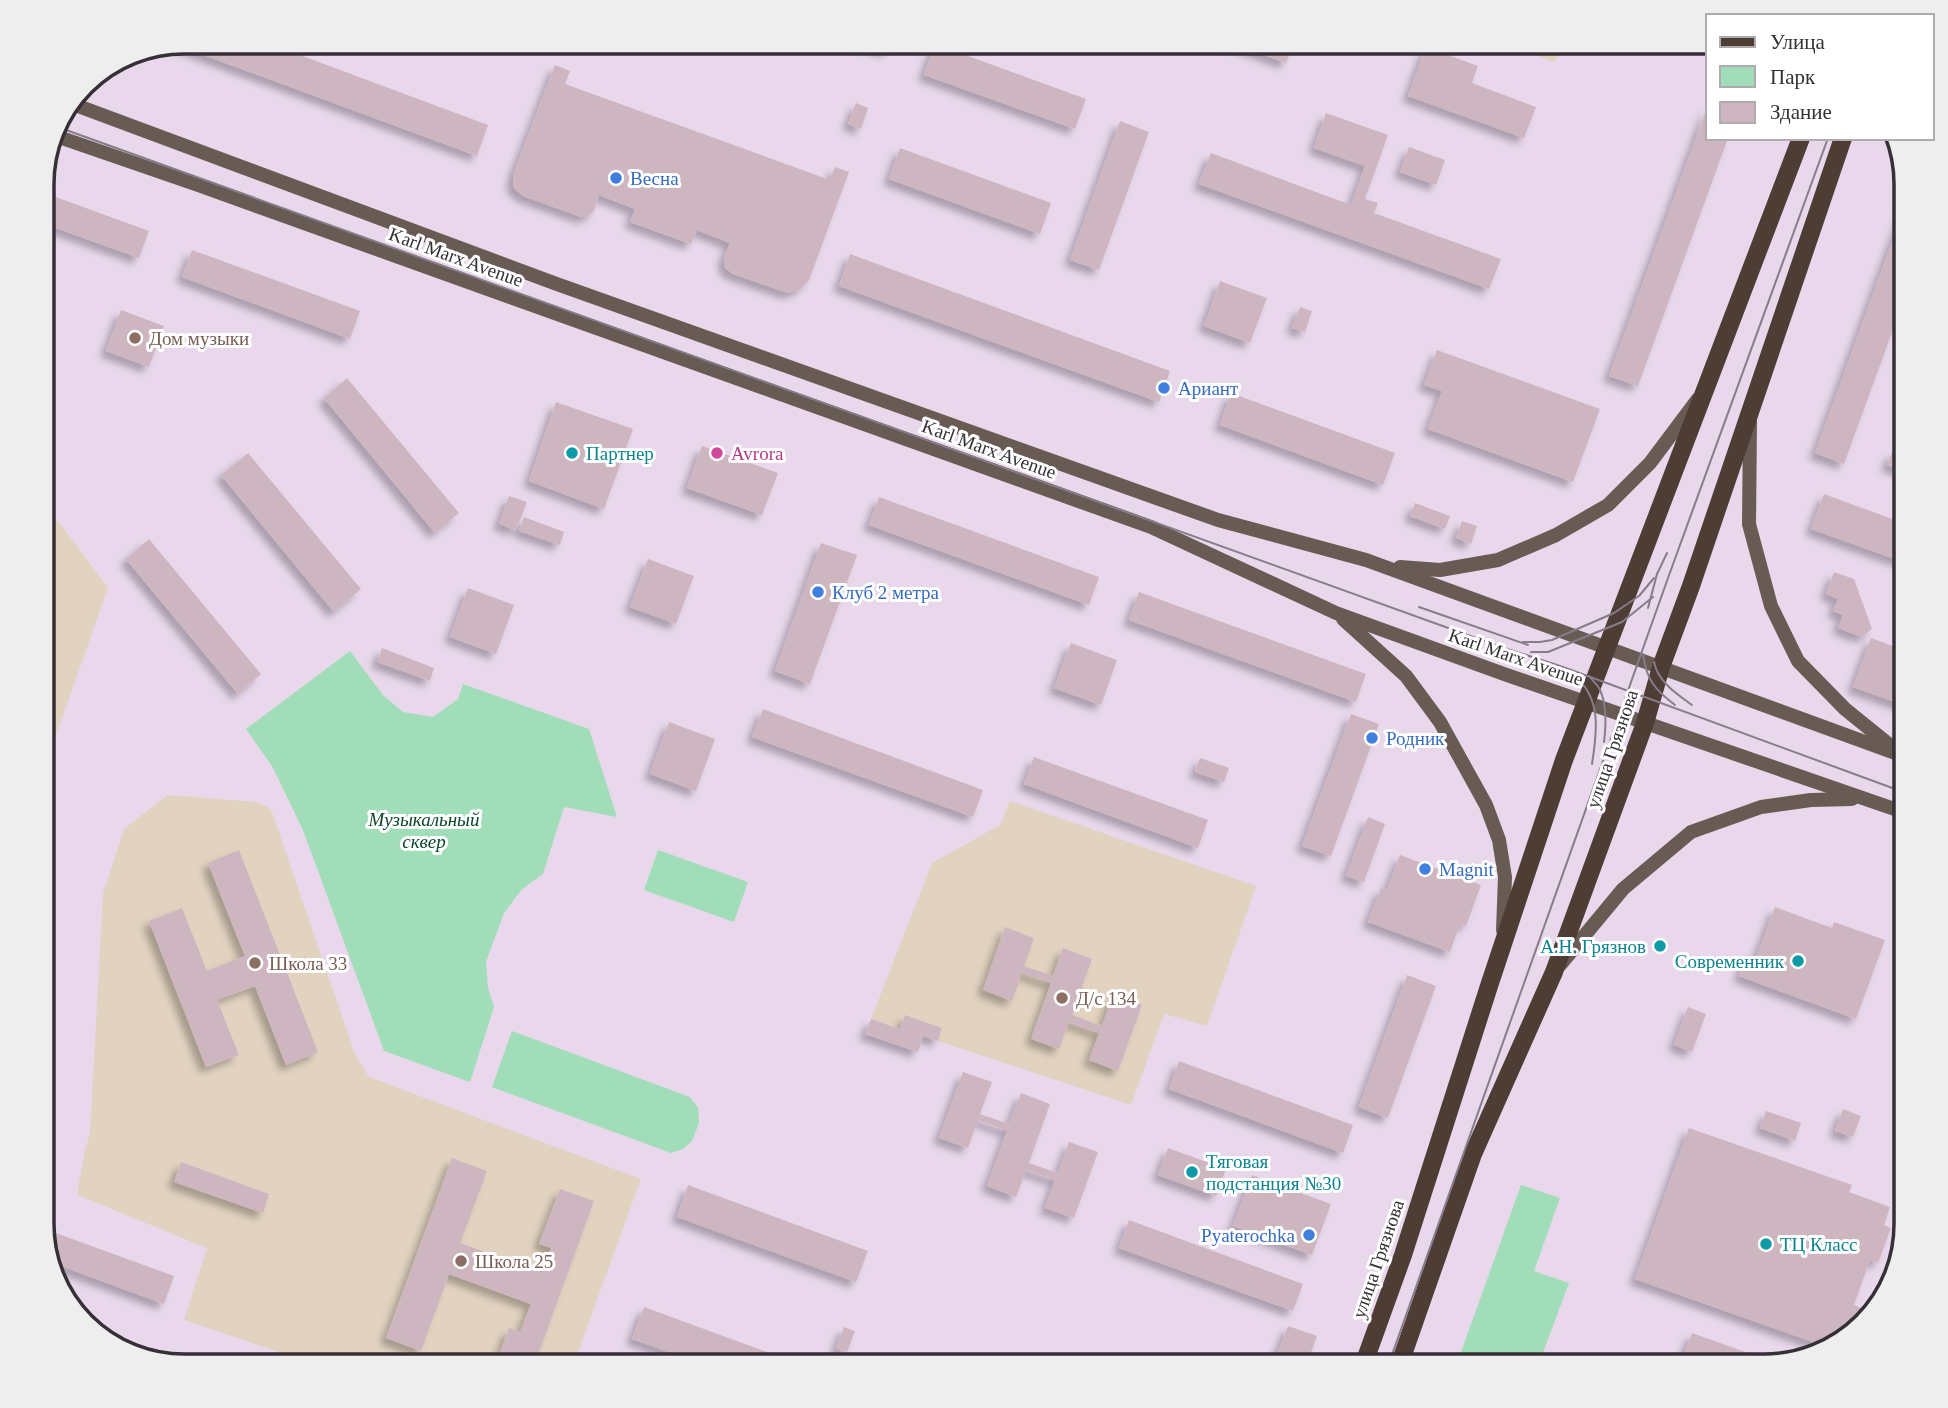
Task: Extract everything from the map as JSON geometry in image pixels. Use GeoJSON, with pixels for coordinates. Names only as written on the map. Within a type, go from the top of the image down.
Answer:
{"type":"FeatureCollection","features":[{"type":"Feature","properties":{"kind":"main road","name":"Karl Marx Avenue"},"geometry":{"type":"LineString","coordinates":[[80,107],[562,285],[1218,520],[1384,566],[1894,753]]}},
{"type":"Feature","properties":{"kind":"main road","name":"Karl Marx Avenue"},"geometry":{"type":"LineString","coordinates":[[63,138],[1151,527],[1336,614],[1894,809]]}},
{"type":"Feature","properties":{"kind":"main road","name":"улица Грязнова"},"geometry":{"type":"LineString","coordinates":[[1367,1354],[1403,1255],[1564,760],[1800,140]]}},
{"type":"Feature","properties":{"kind":"main road","name":"улица Грязнова"},"geometry":{"type":"LineString","coordinates":[[1403,1354],[1473,1154],[1554,972],[1645,723],[1661,667],[1842,140]]}},
{"type":"Feature","properties":{"kind":"main road"},"geometry":{"type":"LineString","coordinates":[[1384,566],[1440,570],[1498,560],[1556,535],[1608,505],[1650,463],[1703,393]]}},
{"type":"Feature","properties":{"kind":"main road"},"geometry":{"type":"LineString","coordinates":[[1750,411],[1749,524],[1771,606],[1798,661],[1845,709],[1894,749]]}},
{"type":"Feature","properties":{"kind":"main road"},"geometry":{"type":"LineString","coordinates":[[1336,614],[1406,676],[1440,722],[1486,805],[1499,840],[1505,877],[1503,943]]}},
{"type":"Feature","properties":{"kind":"main road"},"geometry":{"type":"LineString","coordinates":[[1554,972],[1623,889],[1691,832],[1761,807],[1811,800],[1860,798]]}},
{"type":"Feature","properties":{"kind":"shaded area"},"geometry":{"type":"Polygon","coordinates":[[[1533,54],[1558,54],[1555,62],[1533,54]]]}},
{"type":"Feature","properties":{"kind":"shaded area"},"geometry":{"type":"Polygon","coordinates":[[[55,521],[59,522],[108,588],[55,738],[55,521]]]}},
{"type":"Feature","properties":{"kind":"shaded area"},"geometry":{"type":"Polygon","coordinates":[[[168,795],[256,802],[266,806],[272,812],[355,1054],[369,1077],[641,1179],[577,1354],[285,1354],[184,1320],[207,1248],[77,1195],[90,1133],[103,894],[124,829],[168,795]]]}},
{"type":"Feature","properties":{"kind":"shaded area"},"geometry":{"type":"Polygon","coordinates":[[[1010,801],[1256,886],[1207,1026],[1164,1014],[1131,1105],[938,1041],[942,1028],[905,1015],[900,1029],[871,1019],[932,863],[1000,825],[1010,801]]]}},
{"type":"Feature","properties":{"kind":"green space","name":"Музыкальный сквер"},"geometry":{"type":"Polygon","coordinates":[[[350,651],[383,695],[403,712],[433,717],[458,699],[463,684],[589,729],[617,817],[564,807],[543,874],[522,889],[504,913],[486,962],[488,988],[494,1007],[470,1082],[384,1051],[303,830],[272,766],[246,729],[350,651]]]}},
{"type":"Feature","properties":{"kind":"green space"},"geometry":{"type":"Polygon","coordinates":[[[658,850],[748,882],[734,922],[644,890],[658,850]]]}},
{"type":"Feature","properties":{"kind":"green space"},"geometry":{"type":"Polygon","coordinates":[[[512,1031],[690,1097],[698,1108],[699,1123],[692,1141],[683,1149],[671,1153],[492,1087],[512,1031]]]}},
{"type":"Feature","properties":{"kind":"green space"},"geometry":{"type":"Polygon","coordinates":[[[1521,1185],[1560,1198],[1534,1271],[1569,1283],[1542,1354],[1460,1354],[1521,1185]]]}},
{"type":"Feature","properties":{"kind":"building"},"geometry":{"type":"Polygon","coordinates":[[[201,54],[297,54],[488,125],[477,156],[201,54]]]}},
{"type":"Feature","properties":{"kind":"building"},"geometry":{"type":"Polygon","coordinates":[[[931,54],[962,54],[1086,99],[1075,129],[924,75],[931,54]]]}},
{"type":"Feature","properties":{"kind":"building"},"geometry":{"type":"Polygon","coordinates":[[[1262,54],[1289,54],[1286,63],[1262,54]]]}},
{"type":"Feature","properties":{"kind":"building"},"geometry":{"type":"Polygon","coordinates":[[[1423,54],[1445,54],[1478,66],[1472,83],[1536,107],[1524,138],[1408,96],[1423,54]]]}},
{"type":"Feature","properties":{"kind":"building","name":"Весна"},"geometry":{"type":"Polygon","coordinates":[[[555,65],[570,71],[565,84],[830,180],[835,167],[849,172],[809,280],[800,289],[788,293],[733,274],[725,268],[724,258],[730,243],[697,230],[691,244],[630,222],[635,209],[599,195],[594,211],[581,217],[523,196],[513,187],[513,175],[555,65]]]}},
{"type":"Feature","properties":{"kind":"building"},"geometry":{"type":"Polygon","coordinates":[[[856,103],[868,108],[861,129],[848,124],[856,103]]]}},
{"type":"Feature","properties":{"kind":"building"},"geometry":{"type":"Polygon","coordinates":[[[1706,110],[1706,140],[1727,140],[1638,386],[1609,376],[1706,110]]]}},
{"type":"Feature","properties":{"kind":"building"},"geometry":{"type":"Polygon","coordinates":[[[1326,113],[1388,135],[1365,199],[1378,203],[1374,213],[1501,259],[1489,289],[1199,184],[1211,153],[1351,205],[1365,166],[1314,148],[1326,113]]]}},
{"type":"Feature","properties":{"kind":"building"},"geometry":{"type":"Polygon","coordinates":[[[1120,121],[1149,132],[1099,270],[1070,260],[1120,121]]]}},
{"type":"Feature","properties":{"kind":"building"},"geometry":{"type":"Polygon","coordinates":[[[1409,147],[1445,160],[1436,185],[1400,172],[1409,147]]]}},
{"type":"Feature","properties":{"kind":"building"},"geometry":{"type":"Polygon","coordinates":[[[900,148],[1051,203],[1040,234],[889,179],[900,148]]]}},
{"type":"Feature","properties":{"kind":"building"},"geometry":{"type":"Polygon","coordinates":[[[55,197],[149,231],[139,258],[55,228],[55,197]]]}},
{"type":"Feature","properties":{"kind":"building"},"geometry":{"type":"Polygon","coordinates":[[[1894,237],[1894,327],[1844,464],[1815,453],[1894,237]]]}},
{"type":"Feature","properties":{"kind":"building"},"geometry":{"type":"Polygon","coordinates":[[[192,250],[360,311],[350,339],[182,277],[192,250]]]}},
{"type":"Feature","properties":{"kind":"building"},"geometry":{"type":"Polygon","coordinates":[[[850,254],[1170,371],[1159,402],[839,286],[850,254]]]}},
{"type":"Feature","properties":{"kind":"building"},"geometry":{"type":"Polygon","coordinates":[[[1220,281],[1267,298],[1250,343],[1204,326],[1220,281]]]}},
{"type":"Feature","properties":{"kind":"building"},"geometry":{"type":"Polygon","coordinates":[[[1300,307],[1312,311],[1305,332],[1292,328],[1300,307]]]}},
{"type":"Feature","properties":{"kind":"building","name":"Дом музыки"},"geometry":{"type":"Polygon","coordinates":[[[121,310],[164,326],[149,367],[106,351],[121,310]]]}},
{"type":"Feature","properties":{"kind":"building"},"geometry":{"type":"Polygon","coordinates":[[[1437,350],[1600,409],[1573,482],[1428,429],[1442,391],[1424,385],[1437,350]]]}},
{"type":"Feature","properties":{"kind":"building"},"geometry":{"type":"Polygon","coordinates":[[[347,378],[459,513],[435,533],[324,398],[347,378]]]}},
{"type":"Feature","properties":{"kind":"building"},"geometry":{"type":"Polygon","coordinates":[[[1231,393],[1395,453],[1383,485],[1220,425],[1231,393]]]}},
{"type":"Feature","properties":{"kind":"building"},"geometry":{"type":"Polygon","coordinates":[[[556,402],[633,429],[604,509],[529,481],[556,402]]]}},
{"type":"Feature","properties":{"kind":"building"},"geometry":{"type":"Polygon","coordinates":[[[702,446],[778,473],[762,515],[687,488],[702,446]]]}},
{"type":"Feature","properties":{"kind":"building"},"geometry":{"type":"Polygon","coordinates":[[[1892,452],[1894,453],[1894,468],[1887,465],[1892,452]]]}},
{"type":"Feature","properties":{"kind":"building"},"geometry":{"type":"Polygon","coordinates":[[[248,453],[361,589],[334,612],[221,475],[248,453]]]}},
{"type":"Feature","properties":{"kind":"building"},"geometry":{"type":"Polygon","coordinates":[[[1824,494],[1894,520],[1894,559],[1811,529],[1824,494]]]}},
{"type":"Feature","properties":{"kind":"building"},"geometry":{"type":"Polygon","coordinates":[[[509,496],[527,502],[516,530],[499,524],[509,496]]]}},
{"type":"Feature","properties":{"kind":"building"},"geometry":{"type":"Polygon","coordinates":[[[879,497],[1099,577],[1089,605],[869,525],[879,497]]]}},
{"type":"Feature","properties":{"kind":"building"},"geometry":{"type":"Polygon","coordinates":[[[1415,503],[1450,516],[1445,529],[1410,516],[1415,503]]]}},
{"type":"Feature","properties":{"kind":"building"},"geometry":{"type":"Polygon","coordinates":[[[524,517],[564,532],[560,545],[519,531],[524,517]]]}},
{"type":"Feature","properties":{"kind":"building"},"geometry":{"type":"Polygon","coordinates":[[[1462,521],[1477,526],[1471,544],[1456,538],[1462,521]]]}},
{"type":"Feature","properties":{"kind":"building"},"geometry":{"type":"Polygon","coordinates":[[[149,539],[261,674],[238,694],[126,559],[149,539]]]}},
{"type":"Feature","properties":{"kind":"building"},"geometry":{"type":"Polygon","coordinates":[[[821,543],[857,555],[810,684],[775,671],[821,543]]]}},
{"type":"Feature","properties":{"kind":"building"},"geometry":{"type":"Polygon","coordinates":[[[648,559],[694,576],[676,624],[630,607],[648,559]]]}},
{"type":"Feature","properties":{"kind":"building"},"geometry":{"type":"Polygon","coordinates":[[[1834,572],[1854,579],[1872,629],[1862,637],[1838,628],[1843,615],[1833,611],[1838,599],[1826,594],[1834,572]]]}},
{"type":"Feature","properties":{"kind":"building"},"geometry":{"type":"Polygon","coordinates":[[[468,588],[514,605],[496,654],[450,637],[468,588]]]}},
{"type":"Feature","properties":{"kind":"building"},"geometry":{"type":"Polygon","coordinates":[[[1139,592],[1366,674],[1356,702],[1129,620],[1139,592]]]}},
{"type":"Feature","properties":{"kind":"building"},"geometry":{"type":"Polygon","coordinates":[[[1871,638],[1894,647],[1894,702],[1853,687],[1871,638]]]}},
{"type":"Feature","properties":{"kind":"building"},"geometry":{"type":"Polygon","coordinates":[[[1071,643],[1117,660],[1101,705],[1054,688],[1071,643]]]}},
{"type":"Feature","properties":{"kind":"building"},"geometry":{"type":"Polygon","coordinates":[[[382,648],[434,668],[430,681],[377,662],[382,648]]]}},
{"type":"Feature","properties":{"kind":"building"},"geometry":{"type":"Polygon","coordinates":[[[763,709],[983,790],[973,817],[752,737],[763,709]]]}},
{"type":"Feature","properties":{"kind":"building"},"geometry":{"type":"Polygon","coordinates":[[[1351,714],[1379,724],[1331,856],[1302,846],[1351,714]]]}},
{"type":"Feature","properties":{"kind":"building"},"geometry":{"type":"Polygon","coordinates":[[[669,722],[715,739],[696,791],[650,774],[669,722]]]}},
{"type":"Feature","properties":{"kind":"building"},"geometry":{"type":"Polygon","coordinates":[[[1034,757],[1208,820],[1198,848],[1024,784],[1034,757]]]}},
{"type":"Feature","properties":{"kind":"building"},"geometry":{"type":"Polygon","coordinates":[[[1200,758],[1229,768],[1224,782],[1195,772],[1200,758]]]}},
{"type":"Feature","properties":{"kind":"building"},"geometry":{"type":"Polygon","coordinates":[[[1368,817],[1385,824],[1364,882],[1346,876],[1368,817]]]}},
{"type":"Feature","properties":{"kind":"building","name":"Школа 33"},"geometry":{"type":"Polygon","coordinates":[[[239,850],[318,1052],[286,1065],[255,986],[217,1000],[239,1055],[206,1067],[149,921],[182,908],[207,971],[245,956],[208,863],[239,850]]]}},
{"type":"Feature","properties":{"kind":"building"},"geometry":{"type":"Polygon","coordinates":[[[1400,855],[1481,885],[1466,926],[1460,924],[1450,952],[1368,922],[1381,888],[1387,890],[1400,855]]]}},
{"type":"Feature","properties":{"kind":"building"},"geometry":{"type":"Polygon","coordinates":[[[1775,907],[1832,928],[1834,922],[1885,940],[1856,1019],[1739,976],[1747,955],[1756,958],[1775,907]]]}},
{"type":"Feature","properties":{"kind":"building","name":"Д/с 134"},"geometry":{"type":"Polygon","coordinates":[[[1005,927],[1034,938],[1024,966],[1053,976],[1063,948],[1092,959],[1072,1015],[1102,1026],[1113,995],[1142,1005],[1118,1071],[1089,1060],[1099,1033],[1069,1022],[1059,1049],[1031,1039],[1051,983],[1022,973],[1012,1001],[983,990],[1005,927]]]}},
{"type":"Feature","properties":{"kind":"building"},"geometry":{"type":"Polygon","coordinates":[[[1407,975],[1436,986],[1388,1118],[1359,1107],[1407,975]]]}},
{"type":"Feature","properties":{"kind":"building"},"geometry":{"type":"Polygon","coordinates":[[[1688,1007],[1706,1014],[1692,1052],[1674,1045],[1688,1007]]]}},
{"type":"Feature","properties":{"kind":"building"},"geometry":{"type":"Polygon","coordinates":[[[905,1015],[942,1028],[938,1041],[923,1036],[918,1052],[865,1034],[871,1019],[900,1029],[905,1015]]]}},
{"type":"Feature","properties":{"kind":"building"},"geometry":{"type":"Polygon","coordinates":[[[1179,1061],[1353,1125],[1343,1153],[1169,1089],[1179,1061]]]}},
{"type":"Feature","properties":{"kind":"building"},"geometry":{"type":"Polygon","coordinates":[[[963,1072],[992,1082],[980,1114],[1009,1124],[1021,1093],[1050,1104],[1029,1163],[1058,1173],[1069,1142],[1098,1152],[1074,1218],[1045,1208],[1055,1180],[1026,1170],[1016,1197],[987,1186],[1007,1131],[978,1120],[968,1148],[939,1138],[963,1072]]]}},
{"type":"Feature","properties":{"kind":"building"},"geometry":{"type":"Polygon","coordinates":[[[1843,1109],[1861,1116],[1853,1137],[1835,1131],[1843,1109]]]}},
{"type":"Feature","properties":{"kind":"building"},"geometry":{"type":"Polygon","coordinates":[[[1766,1111],[1801,1123],[1795,1141],[1760,1128],[1766,1111]]]}},
{"type":"Feature","properties":{"kind":"building","name":"ТЦ Класс"},"geometry":{"type":"Polygon","coordinates":[[[1689,1128],[1852,1185],[1849,1192],[1890,1207],[1884,1225],[1891,1228],[1878,1263],[1870,1260],[1854,1305],[1861,1308],[1860,1311],[1836,1332],[1816,1343],[1635,1279],[1689,1128]]]}},
{"type":"Feature","properties":{"kind":"building","name":"Тяговая подстанция №30"},"geometry":{"type":"Polygon","coordinates":[[[1168,1148],[1226,1169],[1216,1196],[1158,1175],[1168,1148]]]}},
{"type":"Feature","properties":{"kind":"building","name":"Школа 25"},"geometry":{"type":"Polygon","coordinates":[[[452,1158],[487,1171],[460,1243],[542,1273],[551,1248],[539,1244],[560,1189],[594,1201],[538,1354],[499,1354],[509,1328],[520,1332],[531,1304],[449,1274],[421,1351],[386,1338],[452,1158]]]}},
{"type":"Feature","properties":{"kind":"building"},"geometry":{"type":"Polygon","coordinates":[[[181,1162],[269,1194],[263,1213],[174,1182],[181,1162]]]}},
{"type":"Feature","properties":{"kind":"building"},"geometry":{"type":"Polygon","coordinates":[[[1252,1175],[1331,1204],[1312,1255],[1233,1226],[1252,1175]]]}},
{"type":"Feature","properties":{"kind":"building"},"geometry":{"type":"Polygon","coordinates":[[[688,1185],[868,1251],[856,1282],[677,1217],[688,1185]]]}},
{"type":"Feature","properties":{"kind":"building"},"geometry":{"type":"Polygon","coordinates":[[[1129,1220],[1303,1284],[1293,1311],[1119,1248],[1129,1220]]]}},
{"type":"Feature","properties":{"kind":"building"},"geometry":{"type":"Polygon","coordinates":[[[55,1233],[174,1276],[164,1304],[61,1266],[55,1233]]]}},
{"type":"Feature","properties":{"kind":"building"},"geometry":{"type":"Polygon","coordinates":[[[644,1307],[772,1354],[674,1354],[632,1339],[644,1307]]]}},
{"type":"Feature","properties":{"kind":"building"},"geometry":{"type":"Polygon","coordinates":[[[1288,1326],[1317,1336],[1310,1354],[1278,1354],[1288,1326]]]}},
{"type":"Feature","properties":{"kind":"building"},"geometry":{"type":"Polygon","coordinates":[[[844,1327],[855,1331],[847,1352],[836,1348],[844,1327]]]}},
{"type":"Feature","properties":{"kind":"building"},"geometry":{"type":"Polygon","coordinates":[[[1692,1333],[1751,1354],[1684,1354],[1692,1333]]]}},
{"type":"Feature","properties":{"kind":"tram line"},"geometry":{"type":"LineString","coordinates":[[66,130],[1501,647],[1563,667],[1894,789]]}},
{"type":"Feature","properties":{"kind":"tram line"},"geometry":{"type":"LineString","coordinates":[[1392,1354],[1668,578],[1827,140]]}},
{"type":"Feature","properties":{"kind":"tram line"},"geometry":{"type":"LineString","coordinates":[[1648,608],[1657,574],[1667,553]]}},
{"type":"Feature","properties":{"kind":"tram line"},"geometry":{"type":"LineString","coordinates":[[1523,642],[1552,640],[1614,613],[1639,596],[1654,578]]}},
{"type":"Feature","properties":{"kind":"tram line"},"geometry":{"type":"LineString","coordinates":[[1531,652],[1548,652],[1622,622],[1653,597]]}},
{"type":"Feature","properties":{"kind":"tram line"},"geometry":{"type":"LineString","coordinates":[[1419,607],[1528,645]]}},
{"type":"Feature","properties":{"kind":"tram line"},"geometry":{"type":"LineString","coordinates":[[1643,654],[1646,670],[1653,683],[1675,705]]}},
{"type":"Feature","properties":{"kind":"tram line"},"geometry":{"type":"LineString","coordinates":[[1654,662],[1664,681],[1692,705]]}},
{"type":"Feature","properties":{"kind":"tram line"},"geometry":{"type":"LineString","coordinates":[[1574,676],[1589,694],[1593,705],[1596,728],[1592,764]]}},
{"type":"Feature","properties":{"kind":"tram line"},"geometry":{"type":"LineString","coordinates":[[1589,676],[1599,688],[1604,702],[1604,742]]}},
{"type":"Feature","properties":{"kind":"place","name":"Весна"},"geometry":{"type":"Point","coordinates":[616,178]}},
{"type":"Feature","properties":{"kind":"place","name":"Дом музыки"},"geometry":{"type":"Point","coordinates":[135,338]}},
{"type":"Feature","properties":{"kind":"place","name":"Ариант"},"geometry":{"type":"Point","coordinates":[1164,388]}},
{"type":"Feature","properties":{"kind":"place","name":"Партнер"},"geometry":{"type":"Point","coordinates":[572,453]}},
{"type":"Feature","properties":{"kind":"place","name":"Avrora"},"geometry":{"type":"Point","coordinates":[717,453]}},
{"type":"Feature","properties":{"kind":"place","name":"Клуб 2 метра"},"geometry":{"type":"Point","coordinates":[818,592]}},
{"type":"Feature","properties":{"kind":"place","name":"Родник"},"geometry":{"type":"Point","coordinates":[1372,738]}},
{"type":"Feature","properties":{"kind":"place","name":"Magnit"},"geometry":{"type":"Point","coordinates":[1425,869]}},
{"type":"Feature","properties":{"kind":"place","name":"А.Н. Грязнов"},"geometry":{"type":"Point","coordinates":[1660,946]}},
{"type":"Feature","properties":{"kind":"place","name":"Современник"},"geometry":{"type":"Point","coordinates":[1798,961]}},
{"type":"Feature","properties":{"kind":"place","name":"Школа 33"},"geometry":{"type":"Point","coordinates":[255,963]}},
{"type":"Feature","properties":{"kind":"place","name":"Д/с 134"},"geometry":{"type":"Point","coordinates":[1062,998]}},
{"type":"Feature","properties":{"kind":"place","name":"Тяговая подстанция №30"},"geometry":{"type":"Point","coordinates":[1192,1172]}},
{"type":"Feature","properties":{"kind":"place","name":"Pyaterochka"},"geometry":{"type":"Point","coordinates":[1309,1235]}},
{"type":"Feature","properties":{"kind":"place","name":"ТЦ Класс"},"geometry":{"type":"Point","coordinates":[1766,1244]}},
{"type":"Feature","properties":{"kind":"place","name":"Школа 25"},"geometry":{"type":"Point","coordinates":[461,1261]}}]}
